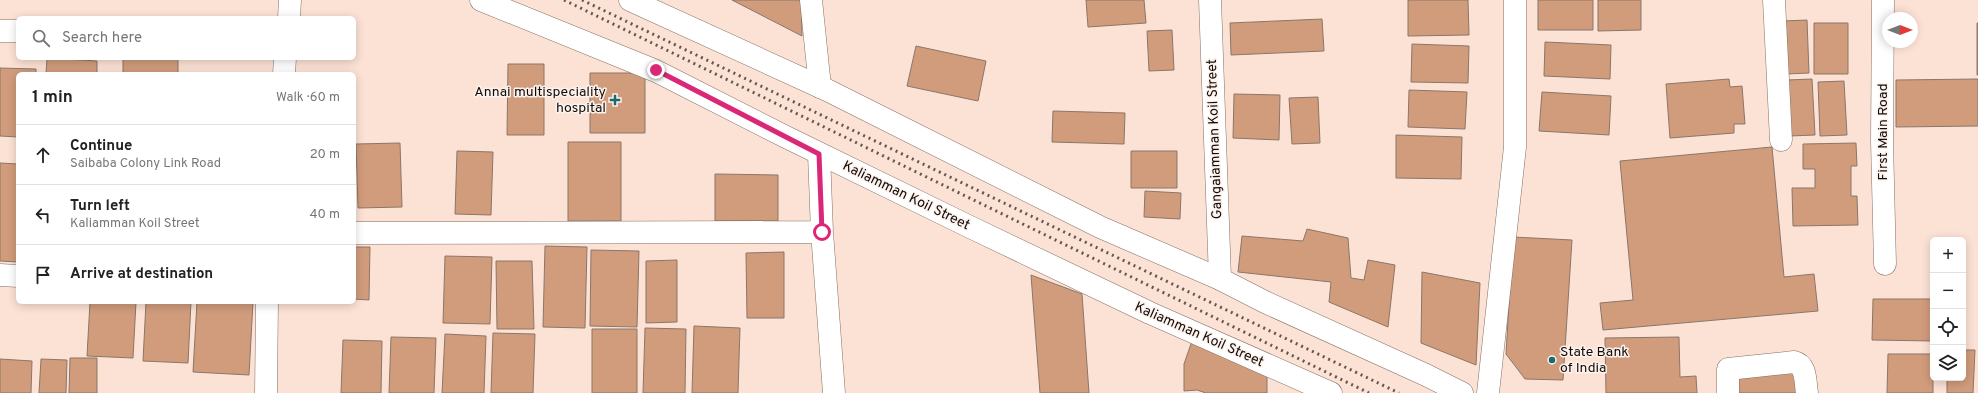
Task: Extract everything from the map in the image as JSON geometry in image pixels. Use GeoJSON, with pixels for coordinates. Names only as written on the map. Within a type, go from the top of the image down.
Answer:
{"type":"FeatureCollection","features":[{"type":"Feature","properties":{"kind":"street"},"geometry":{"type":"LineString","coordinates":[[289,16],[290,0]]}},
{"type":"Feature","properties":{"kind":"street","name":"Kaliamman Koil Street"},"geometry":{"type":"LineString","coordinates":[[481,0],[656,70],[819,154],[1150,313],[1331,393]]}},
{"type":"Feature","properties":{"kind":"street"},"geometry":{"type":"LineString","coordinates":[[630,0],[820,87],[1100,227],[1220,279],[1265,302],[1426,374],[1462,393]]}},
{"type":"Feature","properties":{"kind":"street"},"geometry":{"type":"LineString","coordinates":[[811,0],[820,87]]}},
{"type":"Feature","properties":{"kind":"street","name":"Gangaiamman Koil Street"},"geometry":{"type":"LineString","coordinates":[[1210,0],[1220,279]]}},
{"type":"Feature","properties":{"kind":"street"},"geometry":{"type":"LineString","coordinates":[[1488,393],[1515,147],[1515,0]]}},
{"type":"Feature","properties":{"kind":"street"},"geometry":{"type":"LineString","coordinates":[[1774,0],[1781,140]]}},
{"type":"Feature","properties":{"kind":"street","name":"First Main Road"},"geometry":{"type":"LineString","coordinates":[[1884,0],[1882,141],[1886,264]]}},
{"type":"Feature","properties":{"kind":"street"},"geometry":{"type":"LineString","coordinates":[[0,31],[16,31]]}},
{"type":"Feature","properties":{"kind":"street"},"geometry":{"type":"LineString","coordinates":[[284,72],[285,60]]}},
{"type":"Feature","properties":{"kind":"street"},"geometry":{"type":"LineString","coordinates":[[819,154],[822,232],[834,393]]}},
{"type":"Feature","properties":{"kind":"street"},"geometry":{"type":"LineString","coordinates":[[356,233],[822,232]]}},
{"type":"Feature","properties":{"kind":"street"},"geometry":{"type":"LineString","coordinates":[[0,275],[16,276]]}},
{"type":"Feature","properties":{"kind":"street"},"geometry":{"type":"LineString","coordinates":[[266,393],[267,304]]}},
{"type":"Feature","properties":{"kind":"street"},"geometry":{"type":"LineString","coordinates":[[1728,393],[1728,369],[1794,362],[1799,363],[1803,368],[1808,393]]}},
{"type":"Feature","properties":{"kind":"building"},"geometry":{"type":"Polygon","coordinates":[[[732,0],[801,0],[802,36],[732,0]]]}},
{"type":"Feature","properties":{"kind":"building"},"geometry":{"type":"Polygon","coordinates":[[[1086,0],[1144,0],[1146,23],[1088,27],[1086,0]]]}},
{"type":"Feature","properties":{"kind":"building"},"geometry":{"type":"Polygon","coordinates":[[[1408,0],[1468,0],[1469,35],[1408,36],[1408,0]]]}},
{"type":"Feature","properties":{"kind":"building"},"geometry":{"type":"Polygon","coordinates":[[[1538,0],[1593,0],[1593,30],[1538,30],[1538,0]]]}},
{"type":"Feature","properties":{"kind":"building"},"geometry":{"type":"Polygon","coordinates":[[[1598,0],[1641,0],[1641,30],[1598,31],[1598,0]]]}},
{"type":"Feature","properties":{"kind":"building"},"geometry":{"type":"Polygon","coordinates":[[[1322,19],[1324,51],[1231,55],[1230,23],[1322,19]]]}},
{"type":"Feature","properties":{"kind":"building"},"geometry":{"type":"Polygon","coordinates":[[[1807,20],[1809,73],[1786,74],[1783,21],[1807,20]]]}},
{"type":"Feature","properties":{"kind":"building"},"geometry":{"type":"Polygon","coordinates":[[[1814,23],[1848,23],[1848,74],[1814,74],[1814,23]]]}},
{"type":"Feature","properties":{"kind":"building"},"geometry":{"type":"Polygon","coordinates":[[[1978,23],[1978,75],[1977,75],[1978,23]]]}},
{"type":"Feature","properties":{"kind":"building"},"geometry":{"type":"Polygon","coordinates":[[[1172,30],[1174,70],[1149,71],[1147,31],[1172,30]]]}},
{"type":"Feature","properties":{"kind":"building"},"geometry":{"type":"Polygon","coordinates":[[[1545,42],[1611,45],[1610,79],[1544,76],[1545,42]]]}},
{"type":"Feature","properties":{"kind":"building"},"geometry":{"type":"Polygon","coordinates":[[[1412,44],[1469,46],[1468,83],[1411,82],[1412,44]]]}},
{"type":"Feature","properties":{"kind":"building"},"geometry":{"type":"Polygon","coordinates":[[[916,46],[986,61],[978,101],[907,86],[916,46]]]}},
{"type":"Feature","properties":{"kind":"building"},"geometry":{"type":"Polygon","coordinates":[[[47,60],[97,61],[97,72],[46,72],[47,60]]]}},
{"type":"Feature","properties":{"kind":"building"},"geometry":{"type":"Polygon","coordinates":[[[123,60],[178,60],[178,72],[123,72],[123,60]]]}},
{"type":"Feature","properties":{"kind":"building"},"geometry":{"type":"Polygon","coordinates":[[[508,64],[544,64],[544,135],[507,135],[508,64]]]}},
{"type":"Feature","properties":{"kind":"building"},"geometry":{"type":"Polygon","coordinates":[[[0,68],[36,69],[36,72],[16,72],[16,137],[0,136],[0,68]]]}},
{"type":"Feature","properties":{"kind":"building"},"geometry":{"type":"Polygon","coordinates":[[[590,73],[645,73],[645,133],[590,133],[590,73]]]}},
{"type":"Feature","properties":{"kind":"building"},"geometry":{"type":"Polygon","coordinates":[[[1729,79],[1730,87],[1742,86],[1745,124],[1734,124],[1734,133],[1670,138],[1666,84],[1729,79]]]}},
{"type":"Feature","properties":{"kind":"building"},"geometry":{"type":"Polygon","coordinates":[[[1812,79],[1815,135],[1790,136],[1787,80],[1812,79]]]}},
{"type":"Feature","properties":{"kind":"building"},"geometry":{"type":"Polygon","coordinates":[[[1978,79],[1978,126],[1896,127],[1896,80],[1978,79]]]}},
{"type":"Feature","properties":{"kind":"building"},"geometry":{"type":"Polygon","coordinates":[[[1844,81],[1847,135],[1820,136],[1818,82],[1844,81]]]}},
{"type":"Feature","properties":{"kind":"building"},"geometry":{"type":"Polygon","coordinates":[[[1409,90],[1467,92],[1465,129],[1408,127],[1409,90]]]}},
{"type":"Feature","properties":{"kind":"building"},"geometry":{"type":"Polygon","coordinates":[[[1542,92],[1611,96],[1609,135],[1539,131],[1542,92]]]}},
{"type":"Feature","properties":{"kind":"building"},"geometry":{"type":"Polygon","coordinates":[[[1234,94],[1280,95],[1279,140],[1233,138],[1234,94]]]}},
{"type":"Feature","properties":{"kind":"building"},"geometry":{"type":"Polygon","coordinates":[[[1318,97],[1320,143],[1292,144],[1289,98],[1318,97]]]}},
{"type":"Feature","properties":{"kind":"building"},"geometry":{"type":"Polygon","coordinates":[[[1053,111],[1125,113],[1124,144],[1052,142],[1053,111]]]}},
{"type":"Feature","properties":{"kind":"building"},"geometry":{"type":"Polygon","coordinates":[[[1396,135],[1462,137],[1461,179],[1396,178],[1396,135]]]}},
{"type":"Feature","properties":{"kind":"building"},"geometry":{"type":"Polygon","coordinates":[[[568,142],[621,142],[621,221],[568,221],[568,142]]]}},
{"type":"Feature","properties":{"kind":"building"},"geometry":{"type":"Polygon","coordinates":[[[400,143],[402,207],[358,208],[356,144],[400,143]]]}},
{"type":"Feature","properties":{"kind":"building"},"geometry":{"type":"Polygon","coordinates":[[[1856,143],[1857,166],[1851,166],[1851,196],[1857,196],[1858,225],[1793,226],[1792,188],[1815,188],[1815,169],[1803,169],[1803,144],[1856,143]]]}},
{"type":"Feature","properties":{"kind":"building"},"geometry":{"type":"Polygon","coordinates":[[[1772,147],[1784,277],[1814,274],[1818,311],[1603,330],[1600,303],[1633,300],[1620,161],[1772,147]]]}},
{"type":"Feature","properties":{"kind":"building"},"geometry":{"type":"Polygon","coordinates":[[[457,151],[493,152],[491,215],[455,214],[457,151]]]}},
{"type":"Feature","properties":{"kind":"building"},"geometry":{"type":"Polygon","coordinates":[[[1131,151],[1177,151],[1177,188],[1131,188],[1131,151]]]}},
{"type":"Feature","properties":{"kind":"building"},"geometry":{"type":"Polygon","coordinates":[[[0,163],[16,164],[16,262],[0,261],[0,163]]]}},
{"type":"Feature","properties":{"kind":"building"},"geometry":{"type":"Polygon","coordinates":[[[715,174],[778,175],[778,221],[715,221],[715,174]]]}},
{"type":"Feature","properties":{"kind":"building"},"geometry":{"type":"Polygon","coordinates":[[[1145,191],[1181,193],[1180,219],[1144,217],[1145,191]]]}},
{"type":"Feature","properties":{"kind":"building"},"geometry":{"type":"Polygon","coordinates":[[[1307,229],[1348,238],[1351,278],[1364,280],[1368,260],[1395,265],[1388,327],[1329,302],[1331,282],[1238,272],[1242,236],[1303,241],[1307,229]]]}},
{"type":"Feature","properties":{"kind":"building"},"geometry":{"type":"Polygon","coordinates":[[[1513,237],[1572,240],[1563,380],[1525,379],[1506,354],[1513,237]]]}},
{"type":"Feature","properties":{"kind":"building"},"geometry":{"type":"Polygon","coordinates":[[[545,246],[587,247],[585,328],[543,327],[545,246]]]}},
{"type":"Feature","properties":{"kind":"building"},"geometry":{"type":"Polygon","coordinates":[[[356,247],[370,247],[369,300],[356,299],[356,247]]]}},
{"type":"Feature","properties":{"kind":"building"},"geometry":{"type":"Polygon","coordinates":[[[591,250],[639,251],[637,327],[590,326],[591,250]]]}},
{"type":"Feature","properties":{"kind":"building"},"geometry":{"type":"Polygon","coordinates":[[[784,252],[784,318],[747,318],[746,253],[784,252]]]}},
{"type":"Feature","properties":{"kind":"building"},"geometry":{"type":"Polygon","coordinates":[[[445,256],[492,257],[490,324],[443,323],[445,256]]]}},
{"type":"Feature","properties":{"kind":"building"},"geometry":{"type":"Polygon","coordinates":[[[677,260],[677,322],[646,323],[646,261],[677,260]]]}},
{"type":"Feature","properties":{"kind":"building"},"geometry":{"type":"Polygon","coordinates":[[[496,261],[532,261],[534,329],[497,329],[496,261]]]}},
{"type":"Feature","properties":{"kind":"building"},"geometry":{"type":"Polygon","coordinates":[[[1422,272],[1480,283],[1476,365],[1421,343],[1422,272]]]}},
{"type":"Feature","properties":{"kind":"building"},"geometry":{"type":"Polygon","coordinates":[[[1031,275],[1082,294],[1089,393],[1040,393],[1031,275]]]}},
{"type":"Feature","properties":{"kind":"building"},"geometry":{"type":"Polygon","coordinates":[[[1873,299],[1930,299],[1930,341],[1872,340],[1873,299]]]}},
{"type":"Feature","properties":{"kind":"building"},"geometry":{"type":"Polygon","coordinates":[[[90,304],[136,304],[133,358],[87,356],[90,304]]]}},
{"type":"Feature","properties":{"kind":"building"},"geometry":{"type":"Polygon","coordinates":[[[146,304],[191,304],[188,363],[143,361],[146,304]]]}},
{"type":"Feature","properties":{"kind":"building"},"geometry":{"type":"Polygon","coordinates":[[[197,304],[253,304],[249,375],[193,372],[197,304]]]}},
{"type":"Feature","properties":{"kind":"building"},"geometry":{"type":"Polygon","coordinates":[[[694,326],[740,328],[738,393],[692,393],[694,326]]]}},
{"type":"Feature","properties":{"kind":"building"},"geometry":{"type":"Polygon","coordinates":[[[645,328],[686,329],[685,393],[643,393],[645,328]]]}},
{"type":"Feature","properties":{"kind":"building"},"geometry":{"type":"Polygon","coordinates":[[[592,329],[637,329],[637,393],[592,393],[592,329]]]}},
{"type":"Feature","properties":{"kind":"building"},"geometry":{"type":"Polygon","coordinates":[[[493,333],[535,334],[533,393],[491,393],[493,333]]]}},
{"type":"Feature","properties":{"kind":"building"},"geometry":{"type":"Polygon","coordinates":[[[445,334],[486,336],[484,393],[442,393],[445,334]]]}},
{"type":"Feature","properties":{"kind":"building"},"geometry":{"type":"Polygon","coordinates":[[[391,337],[436,338],[434,393],[389,393],[391,337]]]}},
{"type":"Feature","properties":{"kind":"building"},"geometry":{"type":"Polygon","coordinates":[[[1679,337],[1680,377],[1696,376],[1697,393],[1606,393],[1605,338],[1679,337]]]}},
{"type":"Feature","properties":{"kind":"building"},"geometry":{"type":"Polygon","coordinates":[[[343,340],[382,341],[381,393],[341,393],[343,340]]]}},
{"type":"Feature","properties":{"kind":"building"},"geometry":{"type":"Polygon","coordinates":[[[1192,341],[1267,368],[1267,393],[1206,393],[1197,390],[1184,391],[1184,364],[1192,341]]]}},
{"type":"Feature","properties":{"kind":"building"},"geometry":{"type":"Polygon","coordinates":[[[1966,350],[1975,350],[1973,393],[1947,393],[1947,381],[1966,381],[1966,350]]]}},
{"type":"Feature","properties":{"kind":"building"},"geometry":{"type":"Polygon","coordinates":[[[1888,354],[1930,354],[1930,381],[1933,381],[1933,393],[1887,393],[1888,354]]]}},
{"type":"Feature","properties":{"kind":"building"},"geometry":{"type":"Polygon","coordinates":[[[70,358],[97,358],[97,393],[69,393],[70,358]]]}},
{"type":"Feature","properties":{"kind":"building"},"geometry":{"type":"Polygon","coordinates":[[[0,359],[32,361],[31,393],[0,393],[0,359]]]}},
{"type":"Feature","properties":{"kind":"building"},"geometry":{"type":"Polygon","coordinates":[[[41,359],[67,360],[66,393],[39,393],[41,359]]]}},
{"type":"Feature","properties":{"kind":"building"},"geometry":{"type":"Polygon","coordinates":[[[1796,369],[1798,393],[1733,393],[1731,374],[1796,369]]]}},
{"type":"Feature","properties":{"kind":"railway"},"geometry":{"type":"LineString","coordinates":[[564,0],[1369,393]]}},
{"type":"Feature","properties":{"kind":"railway"},"geometry":{"type":"LineString","coordinates":[[582,0],[1399,393]]}},
{"type":"Feature","properties":{"kind":"place","name":"Annai multispeciality hospital"},"geometry":{"type":"Point","coordinates":[615,100]}},
{"type":"Feature","properties":{"kind":"place","name":"State Bank of India"},"geometry":{"type":"Point","coordinates":[1552,360]}},
{"type":"Feature","properties":{"kind":"route"},"geometry":{"type":"LineString","coordinates":[[656,70],[819,154],[822,232]]}}]}
